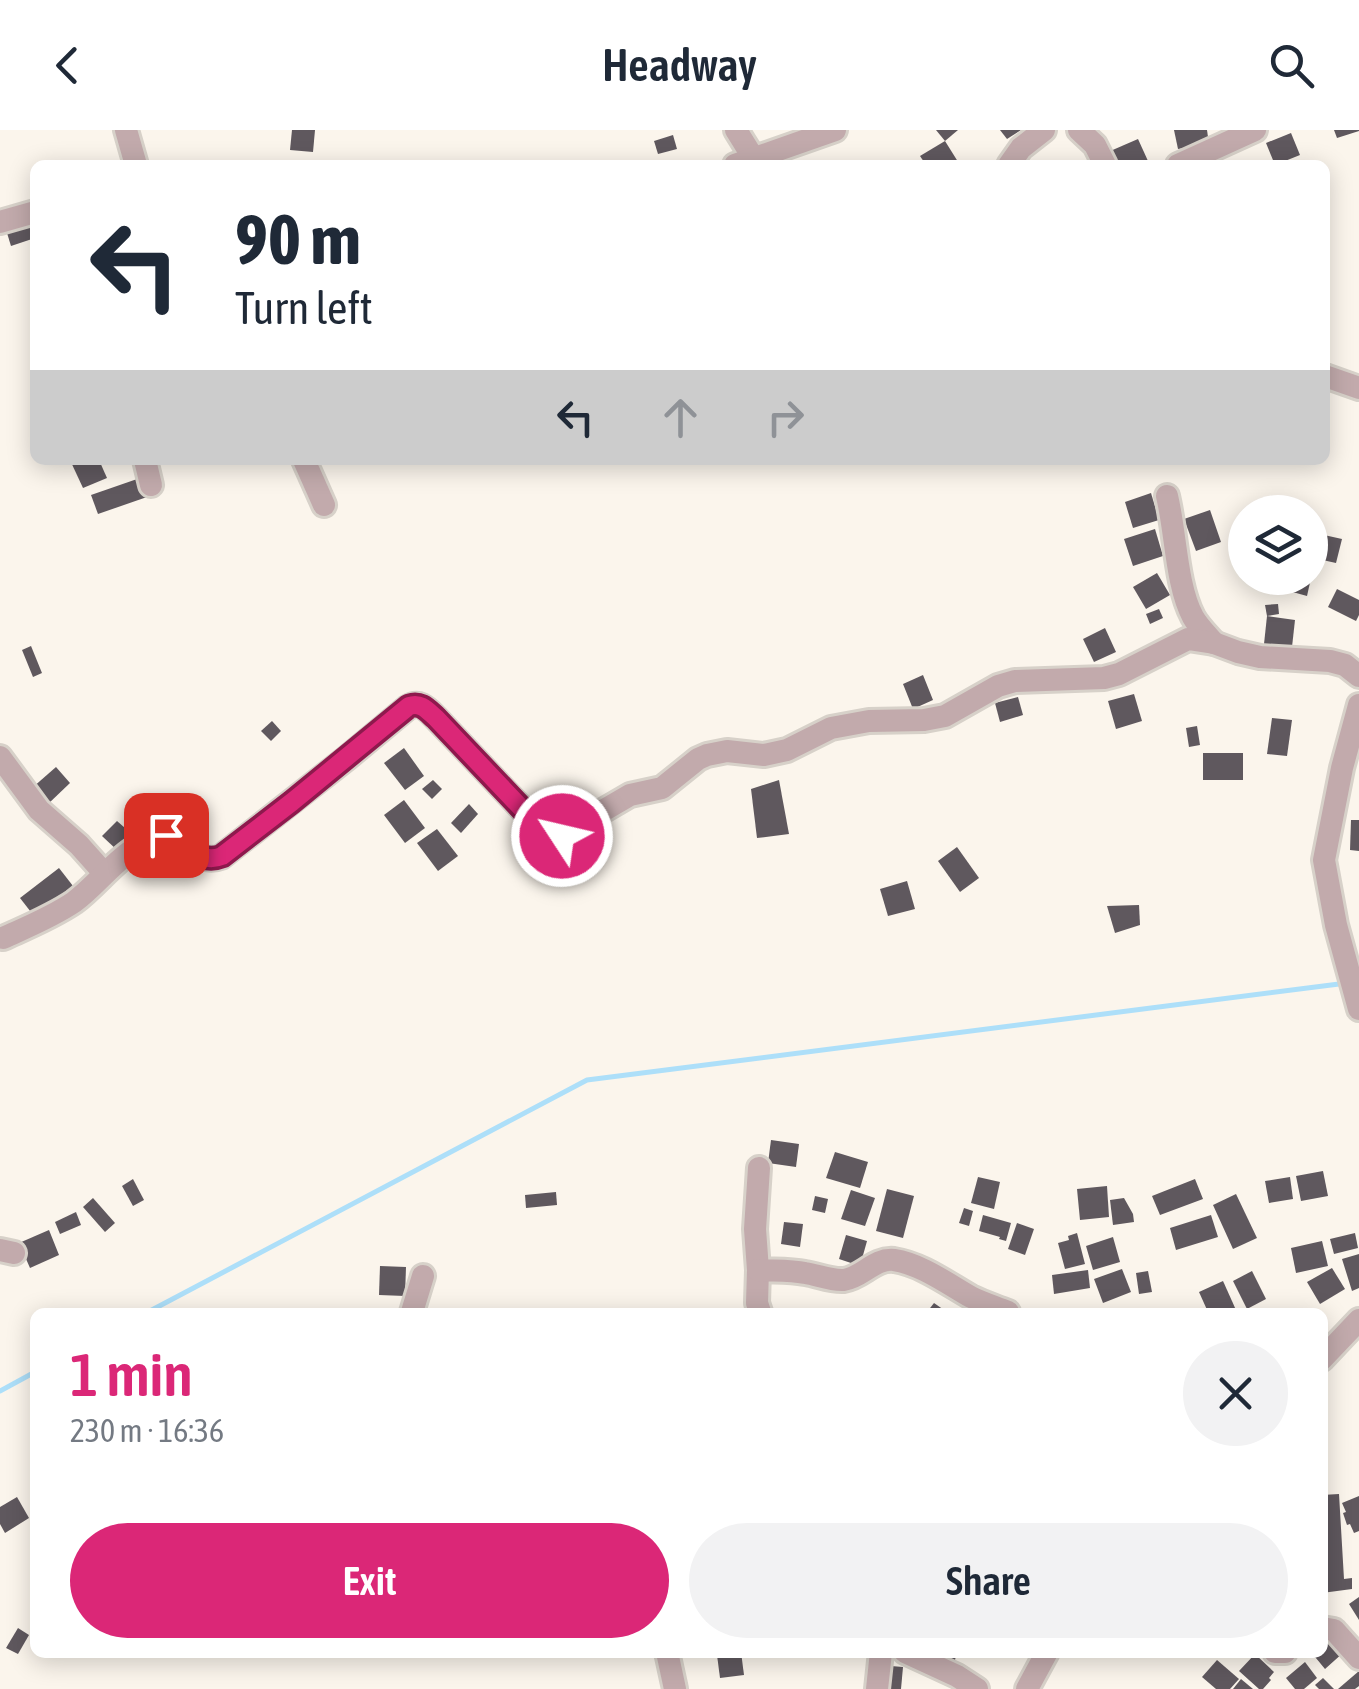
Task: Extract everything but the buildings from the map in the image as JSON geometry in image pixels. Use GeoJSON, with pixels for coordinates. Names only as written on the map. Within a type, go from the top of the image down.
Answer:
{"type":"FeatureCollection","features":[{"type":"Feature","properties":{"kind":"street"},"geometry":{"type":"LineString","coordinates":[[126,130],[135,160]]}},
{"type":"Feature","properties":{"kind":"street"},"geometry":{"type":"LineString","coordinates":[[736,130],[744,160]]}},
{"type":"Feature","properties":{"kind":"street"},"geometry":{"type":"LineString","coordinates":[[751,160],[835,130]]}},
{"type":"Feature","properties":{"kind":"street"},"geometry":{"type":"LineString","coordinates":[[1013,160],[1044,130]]}},
{"type":"Feature","properties":{"kind":"street"},"geometry":{"type":"LineString","coordinates":[[1079,130],[1095,145],[1102,160]]}},
{"type":"Feature","properties":{"kind":"street"},"geometry":{"type":"LineString","coordinates":[[1189,160],[1255,130]]}},
{"type":"Feature","properties":{"kind":"street"},"geometry":{"type":"LineString","coordinates":[[0,222],[30,213]]}},
{"type":"Feature","properties":{"kind":"street"},"geometry":{"type":"LineString","coordinates":[[1330,378],[1359,388]]}},
{"type":"Feature","properties":{"kind":"street"},"geometry":{"type":"LineString","coordinates":[[146,465],[151,484]]}},
{"type":"Feature","properties":{"kind":"street"},"geometry":{"type":"LineString","coordinates":[[306,465],[324,506]]}},
{"type":"Feature","properties":{"kind":"street"},"geometry":{"type":"LineString","coordinates":[[1168,496],[1186,598],[1194,619],[1214,643]]}},
{"type":"Feature","properties":{"kind":"street"},"geometry":{"type":"LineString","coordinates":[[3,938],[59,912],[89,890],[113,864],[166,835],[204,859],[222,856],[414,704],[436,718],[544,832],[558,836],[630,795],[662,788],[707,755],[727,751],[764,755],[786,750],[816,733],[846,724],[945,716],[1014,681],[1104,678],[1192,638],[1260,657],[1330,661],[1359,676]]}},
{"type":"Feature","properties":{"kind":"street"},"geometry":{"type":"LineString","coordinates":[[1359,705],[1324,860],[1336,926],[1359,1009]]}},
{"type":"Feature","properties":{"kind":"street"},"geometry":{"type":"LineString","coordinates":[[0,757],[40,810],[80,845],[104,874]]}},
{"type":"Feature","properties":{"kind":"street"},"geometry":{"type":"LineString","coordinates":[[759,1168],[755,1229],[759,1308]]}},
{"type":"Feature","properties":{"kind":"street"},"geometry":{"type":"LineString","coordinates":[[758,1270],[803,1272],[846,1280],[881,1260],[890,1260],[944,1280],[998,1308]]}},
{"type":"Feature","properties":{"kind":"street"},"geometry":{"type":"LineString","coordinates":[[413,1308],[423,1276]]}},
{"type":"Feature","properties":{"kind":"street"},"geometry":{"type":"LineString","coordinates":[[1328,1353],[1359,1320]]}},
{"type":"Feature","properties":{"kind":"street"},"geometry":{"type":"LineString","coordinates":[[1328,1629],[1334,1630],[1359,1658]]}},
{"type":"Feature","properties":{"kind":"street"},"geometry":{"type":"LineString","coordinates":[[670,1658],[675,1689]]}},
{"type":"Feature","properties":{"kind":"street"},"geometry":{"type":"LineString","coordinates":[[877,1689],[880,1658]]}},
{"type":"Feature","properties":{"kind":"street"},"geometry":{"type":"LineString","coordinates":[[917,1658],[978,1689]]}},
{"type":"Feature","properties":{"kind":"street"},"geometry":{"type":"LineString","coordinates":[[1027,1689],[1044,1658]]}},
{"type":"Feature","properties":{"kind":"waterway"},"geometry":{"type":"LineString","coordinates":[[156,1308],[587,1080],[1339,984]]}},
{"type":"Feature","properties":{"kind":"waterway"},"geometry":{"type":"LineString","coordinates":[[0,1391],[30,1375]]}},
{"type":"Feature","properties":{"kind":"route"},"geometry":{"type":"LineString","coordinates":[[166,835],[204,859],[222,856],[416,704],[436,718],[544,832],[562,836]]}}]}
